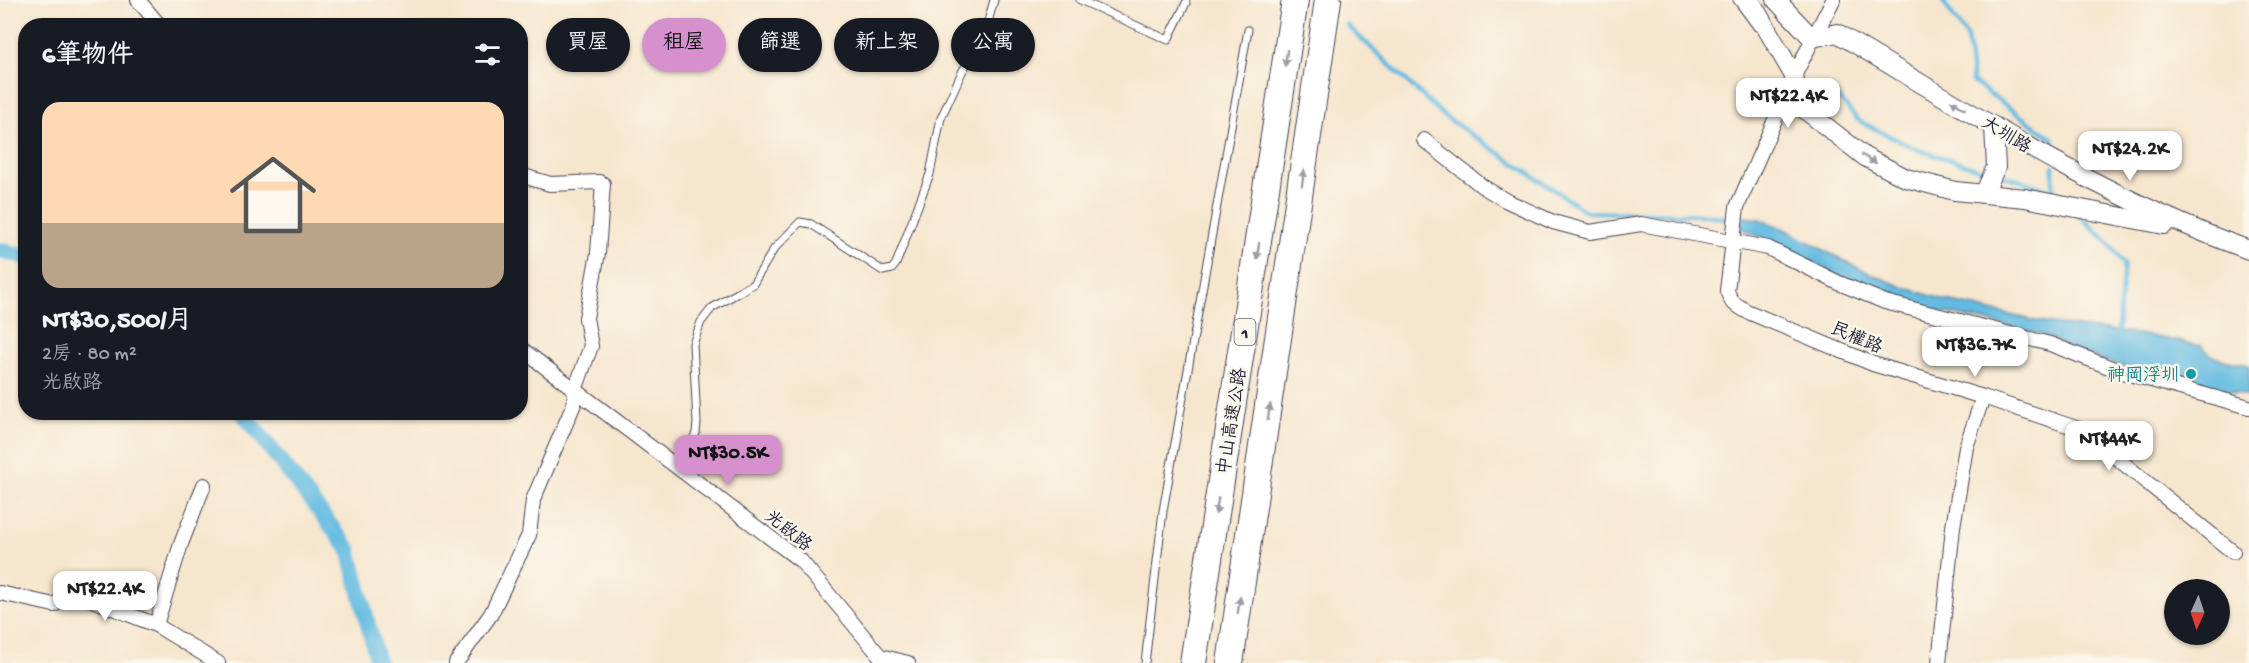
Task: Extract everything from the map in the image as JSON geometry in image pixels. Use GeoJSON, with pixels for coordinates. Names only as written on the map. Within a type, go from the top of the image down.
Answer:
{"type":"FeatureCollection","features":[{"type":"Feature","properties":{"kind":"highway","name":"中山高速公路"},"geometry":{"type":"LineString","coordinates":[[1193,663],[1295,0]]}},
{"type":"Feature","properties":{"kind":"highway","name":"中山高速公路"},"geometry":{"type":"LineString","coordinates":[[1230,663],[1328,0]]}},
{"type":"Feature","properties":{"kind":"street"},"geometry":{"type":"LineString","coordinates":[[138,0],[153,18]]}},
{"type":"Feature","properties":{"kind":"street"},"geometry":{"type":"LineString","coordinates":[[1750,0],[1794,76],[1800,106],[1865,157],[1906,178],[1955,191],[1990,181],[2061,206],[2190,229]]}},
{"type":"Feature","properties":{"kind":"street"},"geometry":{"type":"LineString","coordinates":[[1776,0],[1812,38]]}},
{"type":"Feature","properties":{"kind":"street","name":"民權路"},"geometry":{"type":"LineString","coordinates":[[1833,0],[1794,76],[1737,207],[1727,291],[1732,302],[1746,311],[1873,364],[1983,397]]}},
{"type":"Feature","properties":{"kind":"street","name":"大圳路"},"geometry":{"type":"LineString","coordinates":[[1812,38],[1836,33],[2051,160],[2133,203],[2190,229],[2249,250]]}},
{"type":"Feature","properties":{"kind":"street"},"geometry":{"type":"LineString","coordinates":[[1990,181],[1994,126]]}},
{"type":"Feature","properties":{"kind":"street"},"geometry":{"type":"LineString","coordinates":[[1424,140],[1482,186],[1505,200],[1553,222],[1590,232],[1641,225],[1733,235],[1768,248],[1839,283],[1885,302],[2050,344],[2122,372],[2249,407]]}},
{"type":"Feature","properties":{"kind":"street"},"geometry":{"type":"LineString","coordinates":[[456,663],[491,614],[529,534],[533,500],[574,404],[575,390],[591,346],[586,318],[598,254],[603,184],[599,182],[550,184],[528,177]]}},
{"type":"Feature","properties":{"kind":"street","name":"光啟路"},"geometry":{"type":"LineString","coordinates":[[528,354],[801,561],[880,656],[908,663]]}},
{"type":"Feature","properties":{"kind":"street"},"geometry":{"type":"LineString","coordinates":[[1940,663],[1953,527],[1966,447],[1983,397],[2082,430],[2233,552]]}},
{"type":"Feature","properties":{"kind":"street"},"geometry":{"type":"LineString","coordinates":[[156,625],[181,544],[204,485]]}},
{"type":"Feature","properties":{"kind":"street"},"geometry":{"type":"LineString","coordinates":[[0,593],[54,605],[61,603],[69,595],[80,595],[156,625],[218,663]]}},
{"type":"Feature","properties":{"kind":"lane"},"geometry":{"type":"LineString","coordinates":[[680,469],[696,433],[693,344],[700,322],[712,308],[753,284],[774,249],[800,222],[810,225],[883,271],[892,269],[896,264],[930,174],[941,118],[962,72],[984,36],[994,0]]}},
{"type":"Feature","properties":{"kind":"lane"},"geometry":{"type":"LineString","coordinates":[[1080,0],[1168,40],[1186,3]]}},
{"type":"Feature","properties":{"kind":"lane"},"geometry":{"type":"LineString","coordinates":[[1737,0],[1794,76]]}},
{"type":"Feature","properties":{"kind":"lane"},"geometry":{"type":"LineString","coordinates":[[1785,0],[1812,38]]}},
{"type":"Feature","properties":{"kind":"lane"},"geometry":{"type":"LineString","coordinates":[[1145,663],[1163,511],[1248,30]]}},
{"type":"Feature","properties":{"kind":"water"},"geometry":{"type":"Polygon","coordinates":[[[1744,217],[1760,219],[1862,270],[1903,287],[1948,301],[2045,323],[2146,335],[2202,346],[2216,358],[2249,365],[2249,397],[2228,390],[2151,375],[2074,351],[2044,335],[1953,314],[1889,303],[1786,248],[1740,228],[1739,221],[1744,217]]]}},
{"type":"Feature","properties":{"kind":"waterway"},"geometry":{"type":"LineString","coordinates":[[1942,0],[1967,37],[1973,82],[2053,139],[2053,155]]}},
{"type":"Feature","properties":{"kind":"waterway"},"geometry":{"type":"LineString","coordinates":[[1347,25],[1444,116],[1587,212],[1708,215],[1735,220]]}},
{"type":"Feature","properties":{"kind":"waterway"},"geometry":{"type":"LineString","coordinates":[[1832,90],[1859,121],[1918,150],[1990,172]]}},
{"type":"Feature","properties":{"kind":"waterway"},"geometry":{"type":"LineString","coordinates":[[2053,166],[2053,191],[2061,199]]}},
{"type":"Feature","properties":{"kind":"waterway"},"geometry":{"type":"LineString","coordinates":[[1998,174],[2053,191]]}},
{"type":"Feature","properties":{"kind":"waterway"},"geometry":{"type":"LineString","coordinates":[[2079,215],[2106,240],[2124,264],[2117,338]]}},
{"type":"Feature","properties":{"kind":"waterway"},"geometry":{"type":"LineString","coordinates":[[0,250],[18,255]]}},
{"type":"Feature","properties":{"kind":"waterway"},"geometry":{"type":"LineString","coordinates":[[248,420],[349,549],[378,663]]}},
{"type":"Feature","properties":{"kind":"place","name":"神岡浮圳"},"geometry":{"type":"Point","coordinates":[2191,374]}}]}
